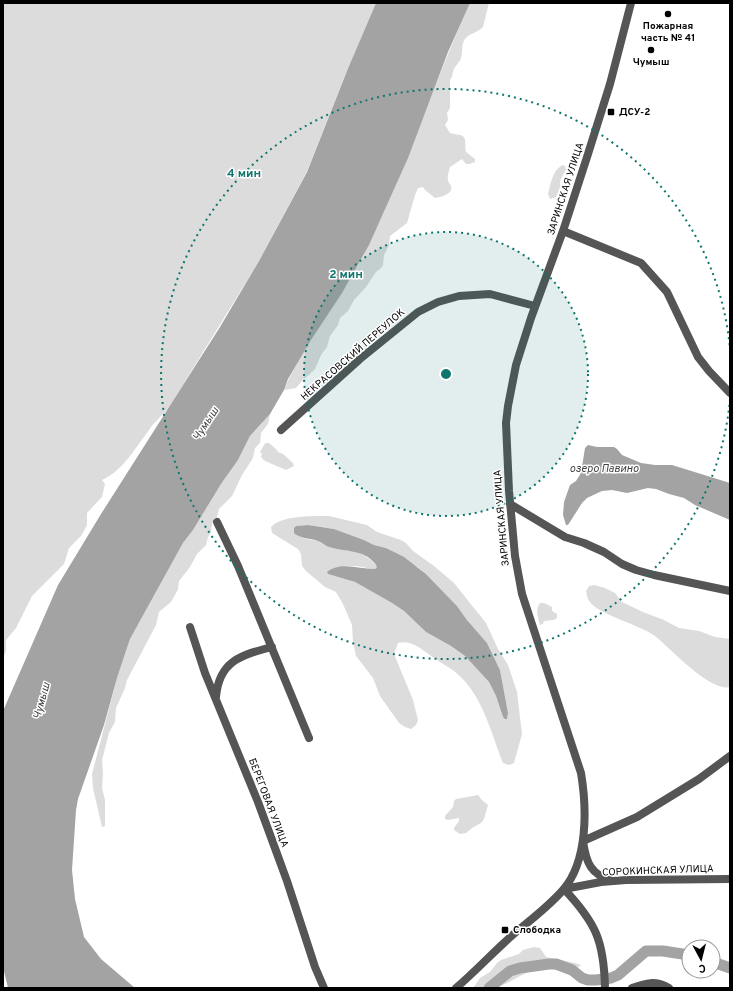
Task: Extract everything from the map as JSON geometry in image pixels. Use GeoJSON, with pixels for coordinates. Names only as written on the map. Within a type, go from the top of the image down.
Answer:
{"type":"FeatureCollection","features":[{"type":"Feature","properties":{"kind":"street","name":"ЗАРИНСКАЯ УЛИЦА"},"geometry":{"type":"LineString","coordinates":[[456,988],[515,933],[544,909],[564,889],[575,870],[583,841],[585,801],[581,773],[522,594],[515,556],[506,436],[508,406],[516,365],[535,306],[564,231],[610,84],[631,3]]}},
{"type":"Feature","properties":{"kind":"street"},"geometry":{"type":"LineString","coordinates":[[564,231],[641,263],[667,292],[698,357],[730,393]]}},
{"type":"Feature","properties":{"kind":"street","name":"НЕКРАСОВСКИЙ ПЕРЕУЛОК"},"geometry":{"type":"LineString","coordinates":[[281,430],[360,359],[418,312],[438,302],[459,296],[490,294],[535,306]]}},
{"type":"Feature","properties":{"kind":"street"},"geometry":{"type":"LineString","coordinates":[[510,504],[565,537],[584,543],[604,552],[622,564],[636,570],[730,591]]}},
{"type":"Feature","properties":{"kind":"street"},"geometry":{"type":"LineString","coordinates":[[217,522],[238,566],[309,738]]}},
{"type":"Feature","properties":{"kind":"street","name":"БЕРЕГОВАЯ УЛИЦА"},"geometry":{"type":"LineString","coordinates":[[190,627],[205,673],[261,810],[287,881],[315,967],[324,988]]}},
{"type":"Feature","properties":{"kind":"street"},"geometry":{"type":"LineString","coordinates":[[216,699],[217,683],[222,672],[230,663],[256,651],[272,647]]}},
{"type":"Feature","properties":{"kind":"street"},"geometry":{"type":"LineString","coordinates":[[613,881],[599,876],[591,868],[587,859],[583,841],[637,817],[698,779],[730,756]]}},
{"type":"Feature","properties":{"kind":"street","name":"СОРОКИНСКАЯ УЛИЦА"},"geometry":{"type":"LineString","coordinates":[[564,889],[593,883],[613,881],[730,879]]}},
{"type":"Feature","properties":{"kind":"street"},"geometry":{"type":"LineString","coordinates":[[564,889],[579,905],[591,923],[601,945],[605,988]]}},
{"type":"Feature","properties":{"kind":"street"},"geometry":{"type":"LineString","coordinates":[[632,988],[646,983],[663,985],[669,988]]}},
{"type":"Feature","properties":{"kind":"shaded area"},"geometry":{"type":"Polygon","coordinates":[[[3,3],[376,3],[307,171],[259,261],[168,409],[153,424],[123,465],[110,476],[102,480],[105,484],[102,497],[87,513],[87,525],[81,536],[69,548],[64,564],[32,596],[16,628],[6,640],[6,651],[3,658],[3,3]]]}},
{"type":"Feature","properties":{"kind":"shaded area"},"geometry":{"type":"Polygon","coordinates":[[[470,3],[489,3],[483,27],[469,35],[464,41],[462,56],[454,69],[450,80],[450,108],[447,113],[448,120],[445,125],[450,133],[460,135],[464,138],[466,152],[475,159],[475,162],[466,164],[462,159],[450,167],[448,182],[451,186],[451,191],[446,195],[435,198],[423,187],[418,188],[407,223],[390,236],[389,245],[384,255],[383,265],[354,300],[348,311],[340,318],[338,325],[330,336],[327,347],[321,355],[315,369],[296,388],[284,390],[290,376],[311,339],[346,285],[369,244],[396,184],[444,63],[470,3]]]}},
{"type":"Feature","properties":{"kind":"shaded area"},"geometry":{"type":"Polygon","coordinates":[[[563,165],[566,169],[560,181],[560,187],[556,197],[550,199],[548,194],[552,178],[556,170],[563,165]]]}},
{"type":"Feature","properties":{"kind":"shaded area"},"geometry":{"type":"Polygon","coordinates":[[[270,414],[268,424],[261,433],[260,443],[255,448],[253,458],[242,475],[232,496],[219,509],[217,517],[212,523],[211,532],[206,545],[197,554],[190,567],[179,581],[178,589],[171,602],[159,612],[156,625],[127,680],[116,708],[115,722],[109,733],[102,760],[102,788],[105,800],[105,826],[102,827],[93,788],[92,774],[117,678],[130,639],[183,543],[238,460],[250,436],[270,414]]]}},
{"type":"Feature","properties":{"kind":"shaded area"},"geometry":{"type":"Polygon","coordinates":[[[266,443],[269,443],[278,452],[283,454],[293,463],[294,466],[286,470],[265,461],[261,457],[262,454],[260,452],[266,443]]]}},
{"type":"Feature","properties":{"kind":"shaded area"},"geometry":{"type":"Polygon","coordinates":[[[307,516],[329,516],[367,525],[377,532],[406,543],[413,551],[454,583],[486,623],[498,649],[508,665],[517,692],[522,734],[514,763],[509,765],[503,763],[479,702],[464,680],[454,671],[419,648],[403,642],[398,643],[394,654],[413,700],[418,720],[416,725],[411,729],[399,723],[380,696],[373,678],[356,656],[352,625],[336,592],[325,587],[306,571],[302,566],[301,554],[298,549],[272,533],[271,527],[282,520],[307,516]],[[308,525],[296,526],[294,528],[302,538],[318,541],[329,547],[360,553],[371,560],[377,567],[375,569],[357,566],[334,568],[328,574],[355,582],[392,603],[404,611],[426,632],[465,656],[489,682],[496,696],[503,717],[507,719],[508,713],[500,670],[487,643],[457,606],[419,568],[386,548],[374,545],[334,529],[308,525]]]}},
{"type":"Feature","properties":{"kind":"shaded area"},"geometry":{"type":"Polygon","coordinates":[[[594,585],[615,593],[622,602],[679,628],[699,631],[715,637],[730,639],[730,687],[722,687],[712,683],[691,668],[655,636],[601,611],[594,606],[588,599],[586,591],[589,586],[594,585]]]}},
{"type":"Feature","properties":{"kind":"shaded area"},"geometry":{"type":"Polygon","coordinates":[[[540,603],[544,603],[552,607],[552,611],[557,614],[557,618],[554,620],[544,621],[543,624],[540,625],[537,611],[540,603]]]}},
{"type":"Feature","properties":{"kind":"shaded area"},"geometry":{"type":"Polygon","coordinates":[[[478,795],[488,805],[484,819],[481,823],[466,833],[460,834],[454,830],[459,818],[448,820],[445,819],[445,816],[453,807],[456,799],[478,795]]]}},
{"type":"Feature","properties":{"kind":"shaded area"},"geometry":{"type":"Polygon","coordinates":[[[534,947],[540,948],[546,957],[581,965],[571,971],[546,968],[534,970],[493,989],[473,988],[480,978],[490,972],[501,960],[519,954],[523,950],[534,947]]]}},
{"type":"Feature","properties":{"kind":"water"},"geometry":{"type":"Polygon","coordinates":[[[376,3],[470,3],[448,52],[408,158],[369,245],[342,293],[311,340],[288,379],[284,390],[270,414],[250,436],[238,460],[183,543],[130,639],[104,725],[78,799],[72,870],[75,899],[84,937],[101,959],[135,988],[8,988],[3,967],[3,711],[58,585],[101,514],[220,327],[259,261],[307,172],[376,3]]]}},
{"type":"Feature","properties":{"kind":"water","name":"озеро Павино"},"geometry":{"type":"Polygon","coordinates":[[[588,445],[597,447],[614,447],[622,455],[641,463],[672,465],[730,483],[730,520],[695,505],[684,498],[648,488],[627,493],[612,490],[602,491],[587,498],[582,503],[568,525],[566,525],[563,515],[564,502],[570,485],[576,481],[581,473],[585,448],[588,445]]]}},
{"type":"Feature","properties":{"kind":"water"},"geometry":{"type":"Polygon","coordinates":[[[308,525],[334,529],[374,545],[386,548],[404,557],[426,574],[457,606],[487,643],[500,670],[508,713],[507,719],[503,717],[496,696],[489,682],[465,656],[426,632],[404,611],[392,603],[355,582],[328,574],[327,572],[332,569],[344,566],[369,569],[375,569],[377,567],[373,561],[362,554],[335,549],[294,533],[294,528],[296,526],[308,525]]]}},
{"type":"Feature","properties":{"kind":"waterway"},"geometry":{"type":"LineString","coordinates":[[489,988],[510,971],[520,968],[556,964],[572,970],[582,978],[596,980],[611,978],[618,975],[646,951],[663,951],[681,954]]}},
{"type":"Feature","properties":{"kind":"waterway"},"geometry":{"type":"LineString","coordinates":[[721,965],[730,968]]}},
{"type":"Feature","properties":{"kind":"place","name":"Пожарная часть № 41"},"geometry":{"type":"Point","coordinates":[668,14]}},
{"type":"Feature","properties":{"kind":"place","name":"Чумыш"},"geometry":{"type":"Point","coordinates":[651,50]}},
{"type":"Feature","properties":{"kind":"place","name":"ДСУ-2"},"geometry":{"type":"Point","coordinates":[611,112]}},
{"type":"Feature","properties":{"kind":"place","name":"Слободка"},"geometry":{"type":"Point","coordinates":[505,930]}}]}
